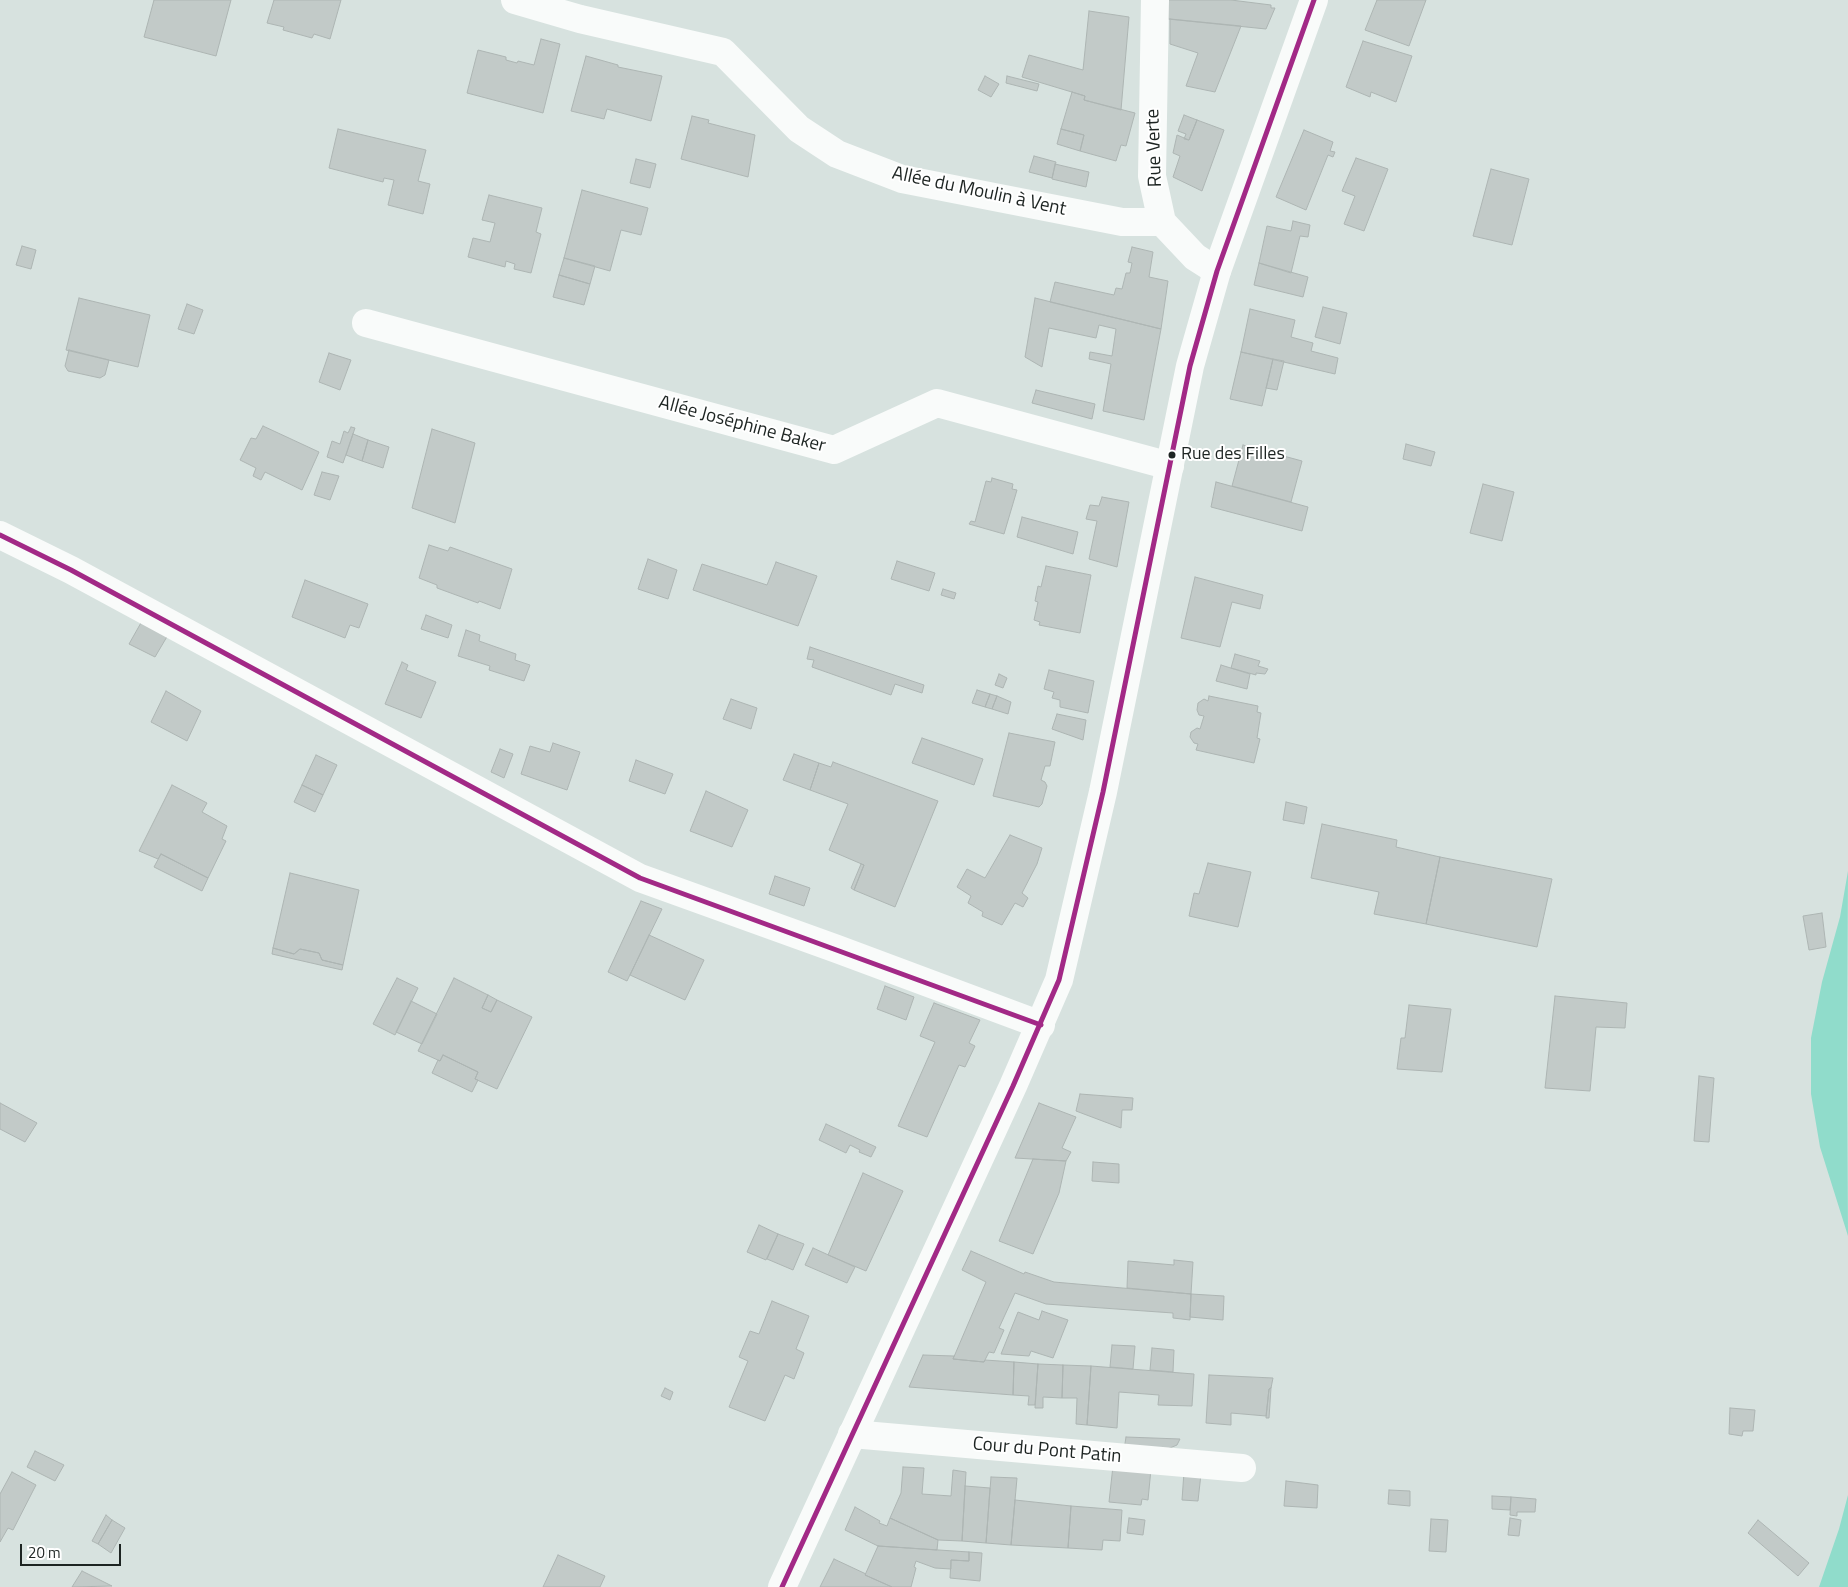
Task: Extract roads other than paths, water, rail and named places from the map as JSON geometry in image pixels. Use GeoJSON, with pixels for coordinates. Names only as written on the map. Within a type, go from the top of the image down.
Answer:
{"type":"FeatureCollection","features":[{"type":"Feature","properties":{"kind":"street","name":"Allée du Moulin à Vent"},"geometry":{"type":"LineString","coordinates":[[515,0],[580,19],[723,52],[798,129],[837,154],[902,179],[1122,222],[1162,222]]}},
{"type":"Feature","properties":{"kind":"street","name":"Rue Verte"},"geometry":{"type":"LineString","coordinates":[[1155,0],[1152,176],[1162,222]]}},
{"type":"Feature","properties":{"kind":"street"},"geometry":{"type":"LineString","coordinates":[[782,1587],[1041,1025],[1059,980],[1103,792],[1190,366],[1217,271],[1314,0]]}},
{"type":"Feature","properties":{"kind":"street"},"geometry":{"type":"LineString","coordinates":[[1162,222],[1195,257],[1217,271]]}},
{"type":"Feature","properties":{"kind":"street","name":"Allée Joséphine Baker"},"geometry":{"type":"LineString","coordinates":[[366,323],[834,450],[937,403],[1170,466]]}},
{"type":"Feature","properties":{"kind":"street"},"geometry":{"type":"LineString","coordinates":[[0,535],[71,570],[640,878],[828,945],[1041,1025]]}},
{"type":"Feature","properties":{"kind":"street","name":"Cour du Pont Patin"},"geometry":{"type":"LineString","coordinates":[[852,1434],[1242,1468]]}},
{"type":"Feature","properties":{"kind":"place","name":"Rue des Filles"},"geometry":{"type":"Point","coordinates":[1172,455]}}]}
